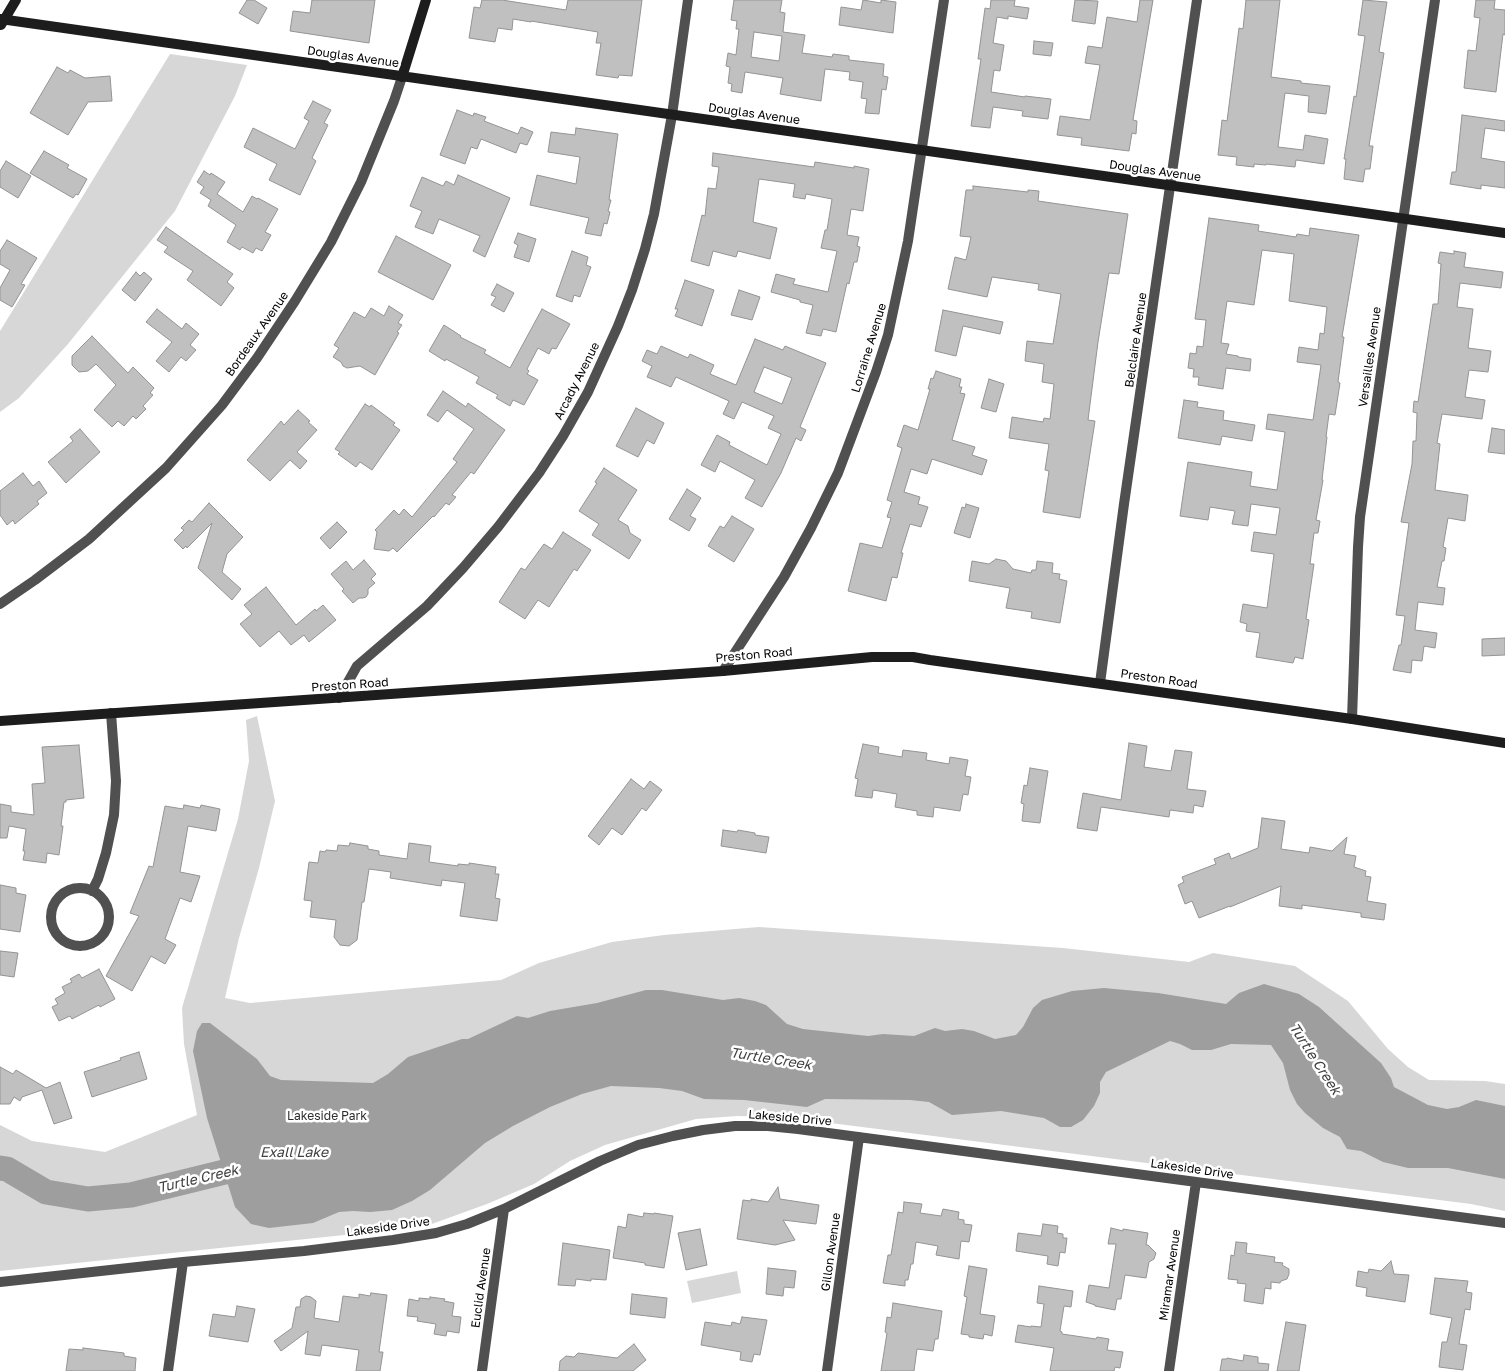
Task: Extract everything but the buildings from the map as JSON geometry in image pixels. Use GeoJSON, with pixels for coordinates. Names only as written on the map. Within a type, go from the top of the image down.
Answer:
{"type":"FeatureCollection","features":[{"type":"Feature","properties":{"kind":"street"},"geometry":{"type":"LineString","coordinates":[[1,22],[16,0]]}},
{"type":"Feature","properties":{"kind":"street","name":"Bordeaux Avenue"},"geometry":{"type":"LineString","coordinates":[[0,604],[89,539],[166,468],[222,405],[257,358],[295,302],[331,242],[361,182],[402,77],[426,0]]}},
{"type":"Feature","properties":{"kind":"street","name":"Arcady Avenue"},"geometry":{"type":"LineString","coordinates":[[339,698],[357,666],[428,606],[498,527],[539,473],[588,392],[618,326],[645,249],[654,214],[672,115],[688,0]]}},
{"type":"Feature","properties":{"kind":"street","name":"Lorraine Avenue"},"geometry":{"type":"LineString","coordinates":[[723,671],[784,577],[811,528],[838,473],[863,409],[888,335],[908,241],[944,0]]}},
{"type":"Feature","properties":{"kind":"street","name":"Belclaire Avenue"},"geometry":{"type":"LineString","coordinates":[[1100,683],[1197,0]]}},
{"type":"Feature","properties":{"kind":"street","name":"Versailles Avenue"},"geometry":{"type":"LineString","coordinates":[[1352,719],[1360,517],[1435,0]]}},
{"type":"Feature","properties":{"kind":"street","name":"Douglas Avenue"},"geometry":{"type":"LineString","coordinates":[[1,22],[1505,233]]}},
{"type":"Feature","properties":{"kind":"street","name":"Preston Road"},"geometry":{"type":"LineString","coordinates":[[0,721],[723,671],[872,656],[913,658],[1100,683],[1505,743]]}},
{"type":"Feature","properties":{"kind":"street"},"geometry":{"type":"LineString","coordinates":[[92,891],[106,853],[114,815],[116,781],[111,713]]}},
{"type":"Feature","properties":{"kind":"street"},"geometry":{"type":"LineString","coordinates":[[83,888],[92,891],[100,896],[106,904],[109,913],[105,932],[99,940],[90,944],[81,946],[71,945],[56,934],[51,916],[53,906],[65,892],[83,888]]}},
{"type":"Feature","properties":{"kind":"street","name":"Lakeside Drive"},"geometry":{"type":"LineString","coordinates":[[0,1282],[304,1251],[436,1233],[467,1224],[504,1209],[600,1161],[638,1146],[673,1136],[735,1126],[768,1126],[859,1137],[1505,1223]]}},
{"type":"Feature","properties":{"kind":"street","name":"Gillon Avenue"},"geometry":{"type":"LineString","coordinates":[[827,1371],[859,1137]]}},
{"type":"Feature","properties":{"kind":"street","name":"Miramar Avenue"},"geometry":{"type":"LineString","coordinates":[[1169,1371],[1196,1182]]}},
{"type":"Feature","properties":{"kind":"street","name":"Euclid Avenue"},"geometry":{"type":"LineString","coordinates":[[482,1371],[504,1209]]}},
{"type":"Feature","properties":{"kind":"street"},"geometry":{"type":"LineString","coordinates":[[168,1371],[183,1262]]}},
{"type":"Feature","properties":{"kind":"green space"},"geometry":{"type":"Polygon","coordinates":[[[170,54],[247,65],[235,96],[175,211],[68,344],[19,398],[0,412],[0,331],[170,54]]]}},
{"type":"Feature","properties":{"kind":"green space","name":"Lakeside Park"},"geometry":{"type":"Polygon","coordinates":[[[257,716],[275,801],[225,998],[250,1003],[501,980],[539,963],[612,942],[664,935],[759,927],[1063,948],[1189,962],[1213,953],[1295,966],[1348,1001],[1388,1049],[1408,1067],[1429,1080],[1485,1081],[1505,1084],[1505,1211],[1471,1204],[783,1117],[737,1116],[696,1119],[605,1145],[570,1161],[534,1184],[487,1204],[429,1225],[0,1271],[0,1125],[32,1141],[105,1152],[197,1115],[184,1044],[182,1008],[238,819],[249,761],[246,720],[257,716]]]}},
{"type":"Feature","properties":{"kind":"green space"},"geometry":{"type":"Polygon","coordinates":[[[737,1271],[741,1293],[692,1303],[687,1281],[737,1271]]]}},
{"type":"Feature","properties":{"kind":"water","name":"Exall Lake"},"geometry":{"type":"Polygon","coordinates":[[[1264,984],[1299,994],[1319,1007],[1381,1063],[1391,1078],[1394,1087],[1428,1105],[1447,1109],[1459,1107],[1476,1100],[1505,1106],[1505,1179],[1448,1168],[1408,1168],[1383,1162],[1361,1151],[1347,1149],[1340,1137],[1323,1128],[1297,1104],[1290,1090],[1283,1063],[1271,1045],[1231,1044],[1211,1050],[1192,1050],[1170,1041],[1106,1072],[1100,1082],[1100,1093],[1094,1106],[1083,1120],[1071,1127],[1060,1127],[1044,1118],[1001,1111],[952,1115],[929,1102],[910,1100],[825,1099],[807,1107],[744,1100],[704,1099],[682,1091],[659,1088],[611,1086],[582,1094],[550,1107],[513,1126],[485,1143],[430,1190],[392,1210],[339,1212],[313,1223],[269,1228],[251,1224],[235,1207],[207,1118],[193,1051],[197,1031],[202,1023],[210,1023],[257,1059],[270,1076],[281,1080],[373,1083],[388,1074],[408,1057],[462,1039],[468,1039],[517,1016],[528,1018],[550,1011],[597,1003],[646,990],[662,990],[723,1000],[739,998],[755,1001],[766,1005],[787,1024],[803,1029],[868,1036],[883,1034],[914,1036],[935,1028],[945,1031],[962,1029],[974,1031],[995,1039],[1016,1035],[1023,1027],[1033,1008],[1042,1000],[1072,991],[1104,988],[1158,993],[1226,1004],[1239,993],[1264,984]]]}},
{"type":"Feature","properties":{"kind":"water"},"geometry":{"type":"Polygon","coordinates":[[[0,1156],[8,1159],[7,1169],[0,1172],[0,1156]]]}},
{"type":"Feature","properties":{"kind":"waterway","name":"Turtle Creek"},"geometry":{"type":"LineString","coordinates":[[0,1168],[7,1169],[46,1192],[88,1199],[131,1195],[257,1164]]}}]}
